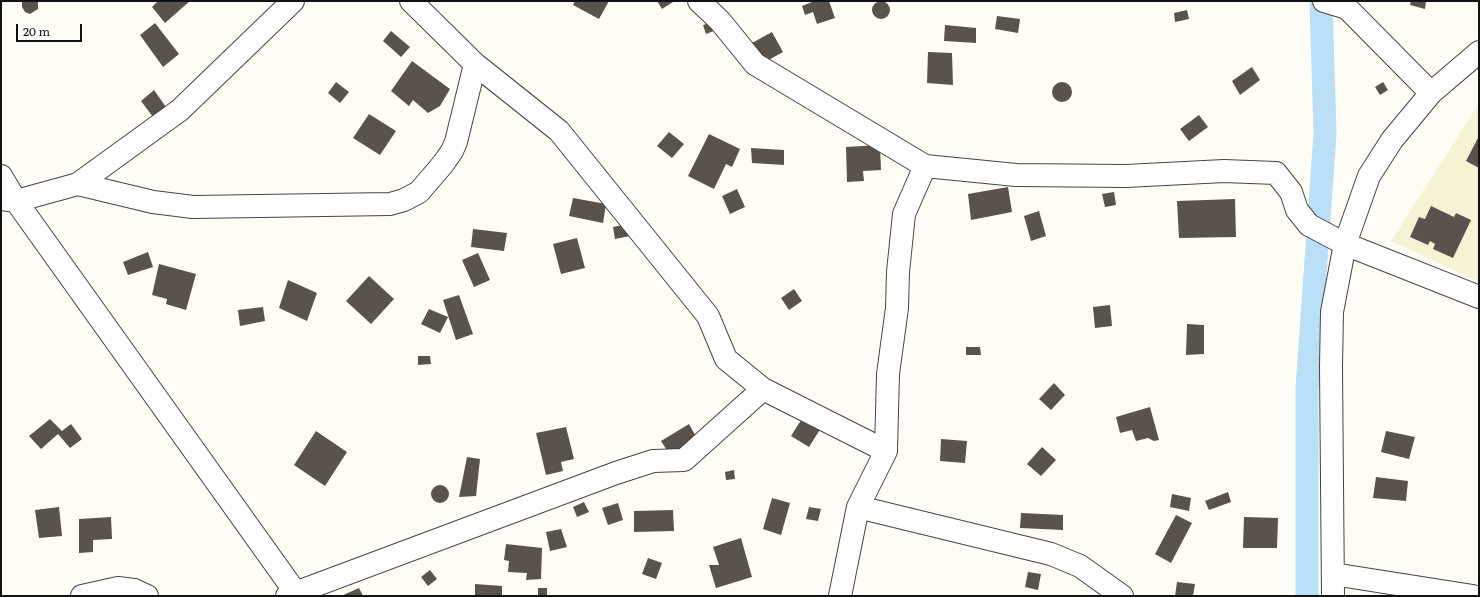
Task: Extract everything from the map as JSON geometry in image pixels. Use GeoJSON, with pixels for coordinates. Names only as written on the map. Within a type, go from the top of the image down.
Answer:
{"type":"FeatureCollection","features":[{"type":"Feature","properties":{"kind":"street"},"geometry":{"type":"LineString","coordinates":[[8,200],[78,184],[180,110],[293,1]]}},
{"type":"Feature","properties":{"kind":"street"},"geometry":{"type":"LineString","coordinates":[[411,1],[475,64],[559,131],[708,316],[726,360],[763,389],[886,451]]}},
{"type":"Feature","properties":{"kind":"street"},"geometry":{"type":"LineString","coordinates":[[700,1],[720,21],[755,64],[925,166],[1016,175],[1126,176],[1224,171],[1276,173],[1291,192],[1297,210],[1309,225],[1345,244],[1479,297]]}},
{"type":"Feature","properties":{"kind":"street"},"geometry":{"type":"LineString","coordinates":[[1340,4],[1431,93]]}},
{"type":"Feature","properties":{"kind":"street"},"geometry":{"type":"LineString","coordinates":[[1333,596],[1332,312],[1345,244],[1369,176],[1392,140],[1431,93],[1479,52]]}},
{"type":"Feature","properties":{"kind":"street"},"geometry":{"type":"LineString","coordinates":[[78,184],[153,202],[193,206],[390,204],[404,200],[419,192],[452,151],[456,142],[475,64]]}},
{"type":"Feature","properties":{"kind":"street"},"geometry":{"type":"LineString","coordinates":[[840,596],[858,507],[886,451],[888,374],[897,308],[898,272],[904,214],[925,166]]}},
{"type":"Feature","properties":{"kind":"street"},"geometry":{"type":"LineString","coordinates":[[1,176],[8,200],[294,595],[616,473],[653,461],[684,460],[763,389]]}},
{"type":"Feature","properties":{"kind":"street"},"geometry":{"type":"LineString","coordinates":[[858,507],[1051,554],[1080,566],[1122,596]]}},
{"type":"Feature","properties":{"kind":"street"},"geometry":{"type":"LineString","coordinates":[[1333,574],[1473,596]]}},
{"type":"Feature","properties":{"kind":"street"},"geometry":{"type":"LineString","coordinates":[[82,596],[118,588],[134,590],[147,596]]}},
{"type":"Feature","properties":{"kind":"shaded area"},"geometry":{"type":"Polygon","coordinates":[[[1478,105],[1479,106],[1479,282],[1391,241],[1478,105]]]}},
{"type":"Feature","properties":{"kind":"building"},"geometry":{"type":"Polygon","coordinates":[[[22,1],[38,1],[38,9],[30,14],[25,12],[22,7],[22,1]]]}},
{"type":"Feature","properties":{"kind":"building"},"geometry":{"type":"Polygon","coordinates":[[[158,1],[190,1],[165,23],[152,7],[158,1]]]}},
{"type":"Feature","properties":{"kind":"building"},"geometry":{"type":"Polygon","coordinates":[[[575,1],[609,1],[599,19],[573,5],[575,1]]]}},
{"type":"Feature","properties":{"kind":"building"},"geometry":{"type":"Polygon","coordinates":[[[657,1],[672,1],[673,2],[662,9],[657,1]]]}},
{"type":"Feature","properties":{"kind":"building"},"geometry":{"type":"Polygon","coordinates":[[[812,1],[829,1],[835,18],[817,24],[813,12],[805,15],[802,6],[812,1]]]}},
{"type":"Feature","properties":{"kind":"building"},"geometry":{"type":"Polygon","coordinates":[[[881,1],[887,4],[890,10],[887,16],[881,19],[875,16],[872,10],[875,4],[881,1]]]}},
{"type":"Feature","properties":{"kind":"building"},"geometry":{"type":"Polygon","coordinates":[[[1411,1],[1426,1],[1425,9],[1410,5],[1411,1]]]}},
{"type":"Feature","properties":{"kind":"building"},"geometry":{"type":"Polygon","coordinates":[[[1187,10],[1189,19],[1175,22],[1174,13],[1187,10]]]}},
{"type":"Feature","properties":{"kind":"building"},"geometry":{"type":"Polygon","coordinates":[[[997,16],[1020,19],[1018,33],[995,29],[997,16]]]}},
{"type":"Feature","properties":{"kind":"building"},"geometry":{"type":"Polygon","coordinates":[[[713,22],[716,30],[706,34],[703,25],[713,22]]]}},
{"type":"Feature","properties":{"kind":"building"},"geometry":{"type":"Polygon","coordinates":[[[155,23],[179,54],[163,67],[140,35],[155,23]]]}},
{"type":"Feature","properties":{"kind":"building"},"geometry":{"type":"Polygon","coordinates":[[[945,25],[976,28],[976,43],[944,41],[945,25]]]}},
{"type":"Feature","properties":{"kind":"building"},"geometry":{"type":"Polygon","coordinates":[[[391,31],[410,47],[401,57],[383,41],[391,31]]]}},
{"type":"Feature","properties":{"kind":"building"},"geometry":{"type":"Polygon","coordinates":[[[772,32],[783,52],[763,63],[752,43],[772,32]]]}},
{"type":"Feature","properties":{"kind":"building"},"geometry":{"type":"Polygon","coordinates":[[[928,52],[952,53],[953,85],[927,83],[928,52]]]}},
{"type":"Feature","properties":{"kind":"building"},"geometry":{"type":"Polygon","coordinates":[[[412,61],[450,89],[440,106],[428,113],[413,100],[409,106],[391,91],[412,61]]]}},
{"type":"Feature","properties":{"kind":"building"},"geometry":{"type":"Polygon","coordinates":[[[1252,67],[1260,80],[1240,95],[1232,81],[1252,67]]]}},
{"type":"Feature","properties":{"kind":"building"},"geometry":{"type":"Polygon","coordinates":[[[336,82],[349,92],[340,103],[328,93],[336,82]]]}},
{"type":"Feature","properties":{"kind":"building"},"geometry":{"type":"Polygon","coordinates":[[[1062,82],[1069,85],[1072,92],[1069,99],[1062,102],[1055,99],[1052,92],[1055,85],[1062,82]]]}},
{"type":"Feature","properties":{"kind":"building"},"geometry":{"type":"Polygon","coordinates":[[[1383,82],[1388,90],[1380,95],[1375,87],[1383,82]]]}},
{"type":"Feature","properties":{"kind":"building"},"geometry":{"type":"Polygon","coordinates":[[[154,90],[166,107],[153,117],[141,101],[154,90]]]}},
{"type":"Feature","properties":{"kind":"building"},"geometry":{"type":"Polygon","coordinates":[[[369,114],[396,131],[380,155],[353,138],[369,114]]]}},
{"type":"Feature","properties":{"kind":"building"},"geometry":{"type":"Polygon","coordinates":[[[1199,115],[1208,127],[1189,141],[1180,129],[1199,115]]]}},
{"type":"Feature","properties":{"kind":"building"},"geometry":{"type":"Polygon","coordinates":[[[669,132],[684,144],[672,158],[657,146],[669,132]]]}},
{"type":"Feature","properties":{"kind":"building"},"geometry":{"type":"Polygon","coordinates":[[[709,134],[740,149],[732,167],[726,164],[714,189],[688,176],[709,134]]]}},
{"type":"Feature","properties":{"kind":"building"},"geometry":{"type":"Polygon","coordinates":[[[1479,136],[1479,168],[1466,161],[1479,136]]]}},
{"type":"Feature","properties":{"kind":"building"},"geometry":{"type":"Polygon","coordinates":[[[880,145],[881,170],[863,171],[864,181],[847,182],[846,147],[880,145]]]}},
{"type":"Feature","properties":{"kind":"building"},"geometry":{"type":"Polygon","coordinates":[[[751,148],[784,150],[784,165],[752,163],[751,148]]]}},
{"type":"Feature","properties":{"kind":"building"},"geometry":{"type":"Polygon","coordinates":[[[1008,187],[1012,212],[971,220],[968,194],[1008,187]]]}},
{"type":"Feature","properties":{"kind":"building"},"geometry":{"type":"Polygon","coordinates":[[[737,189],[745,207],[730,214],[722,196],[737,189]]]}},
{"type":"Feature","properties":{"kind":"building"},"geometry":{"type":"Polygon","coordinates":[[[1114,192],[1116,205],[1105,207],[1102,194],[1114,192]]]}},
{"type":"Feature","properties":{"kind":"building"},"geometry":{"type":"Polygon","coordinates":[[[573,198],[606,204],[603,223],[569,216],[573,198]]]}},
{"type":"Feature","properties":{"kind":"building"},"geometry":{"type":"Polygon","coordinates":[[[1235,199],[1236,237],[1179,238],[1177,201],[1235,199]]]}},
{"type":"Feature","properties":{"kind":"building"},"geometry":{"type":"Polygon","coordinates":[[[1431,206],[1454,217],[1456,213],[1471,220],[1453,258],[1433,249],[1435,244],[1430,241],[1428,245],[1410,237],[1419,217],[1425,219],[1431,206]]]}},
{"type":"Feature","properties":{"kind":"building"},"geometry":{"type":"Polygon","coordinates":[[[1039,211],[1046,236],[1031,241],[1024,216],[1039,211]]]}},
{"type":"Feature","properties":{"kind":"building"},"geometry":{"type":"Polygon","coordinates":[[[627,224],[630,236],[615,239],[613,227],[627,224]]]}},
{"type":"Feature","properties":{"kind":"building"},"geometry":{"type":"Polygon","coordinates":[[[473,229],[507,233],[504,251],[471,247],[473,229]]]}},
{"type":"Feature","properties":{"kind":"building"},"geometry":{"type":"Polygon","coordinates":[[[577,238],[585,268],[561,274],[553,244],[577,238]]]}},
{"type":"Feature","properties":{"kind":"building"},"geometry":{"type":"Polygon","coordinates":[[[148,252],[153,267],[128,275],[123,262],[148,252]]]}},
{"type":"Feature","properties":{"kind":"building"},"geometry":{"type":"Polygon","coordinates":[[[478,253],[490,280],[474,287],[462,260],[478,253]]]}},
{"type":"Feature","properties":{"kind":"building"},"geometry":{"type":"Polygon","coordinates":[[[159,264],[196,274],[186,310],[166,304],[167,299],[152,295],[159,264]]]}},
{"type":"Feature","properties":{"kind":"building"},"geometry":{"type":"Polygon","coordinates":[[[369,276],[394,299],[371,324],[346,301],[369,276]]]}},
{"type":"Feature","properties":{"kind":"building"},"geometry":{"type":"Polygon","coordinates":[[[288,280],[317,293],[307,321],[279,308],[288,280]]]}},
{"type":"Feature","properties":{"kind":"building"},"geometry":{"type":"Polygon","coordinates":[[[794,289],[802,301],[789,310],[781,298],[794,289]]]}},
{"type":"Feature","properties":{"kind":"building"},"geometry":{"type":"Polygon","coordinates":[[[459,295],[473,334],[456,340],[443,300],[459,295]]]}},
{"type":"Feature","properties":{"kind":"building"},"geometry":{"type":"Polygon","coordinates":[[[1110,305],[1112,326],[1095,328],[1093,307],[1110,305]]]}},
{"type":"Feature","properties":{"kind":"building"},"geometry":{"type":"Polygon","coordinates":[[[263,307],[265,321],[240,326],[238,310],[263,307]]]}},
{"type":"Feature","properties":{"kind":"building"},"geometry":{"type":"Polygon","coordinates":[[[429,309],[448,317],[440,333],[421,324],[429,309]]]}},
{"type":"Feature","properties":{"kind":"building"},"geometry":{"type":"Polygon","coordinates":[[[1187,324],[1204,325],[1204,354],[1186,355],[1187,324]]]}},
{"type":"Feature","properties":{"kind":"building"},"geometry":{"type":"Polygon","coordinates":[[[966,347],[980,347],[981,355],[966,355],[966,347]]]}},
{"type":"Feature","properties":{"kind":"building"},"geometry":{"type":"Polygon","coordinates":[[[418,356],[430,356],[431,364],[418,365],[418,356]]]}},
{"type":"Feature","properties":{"kind":"building"},"geometry":{"type":"Polygon","coordinates":[[[1054,383],[1065,395],[1051,410],[1039,399],[1054,383]]]}},
{"type":"Feature","properties":{"kind":"building"},"geometry":{"type":"Polygon","coordinates":[[[1150,407],[1159,440],[1154,441],[1148,438],[1136,441],[1132,430],[1120,433],[1116,417],[1150,407]]]}},
{"type":"Feature","properties":{"kind":"building"},"geometry":{"type":"Polygon","coordinates":[[[803,417],[821,428],[809,447],[791,436],[803,417]]]}},
{"type":"Feature","properties":{"kind":"building"},"geometry":{"type":"Polygon","coordinates":[[[50,419],[62,431],[71,424],[82,439],[70,448],[58,434],[41,449],[29,436],[50,419]]]}},
{"type":"Feature","properties":{"kind":"building"},"geometry":{"type":"Polygon","coordinates":[[[689,424],[699,442],[672,458],[661,441],[689,424]]]}},
{"type":"Feature","properties":{"kind":"building"},"geometry":{"type":"Polygon","coordinates":[[[566,427],[574,459],[561,462],[563,471],[546,475],[536,433],[566,427]]]}},
{"type":"Feature","properties":{"kind":"building"},"geometry":{"type":"Polygon","coordinates":[[[316,431],[347,452],[325,486],[294,465],[316,431]]]}},
{"type":"Feature","properties":{"kind":"building"},"geometry":{"type":"Polygon","coordinates":[[[1386,431],[1415,437],[1409,459],[1381,452],[1386,431]]]}},
{"type":"Feature","properties":{"kind":"building"},"geometry":{"type":"Polygon","coordinates":[[[941,439],[967,441],[965,463],[940,461],[941,439]]]}},
{"type":"Feature","properties":{"kind":"building"},"geometry":{"type":"Polygon","coordinates":[[[1042,447],[1056,460],[1041,476],[1027,464],[1042,447]]]}},
{"type":"Feature","properties":{"kind":"building"},"geometry":{"type":"Polygon","coordinates":[[[467,457],[480,459],[476,496],[459,497],[467,457]]]}},
{"type":"Feature","properties":{"kind":"building"},"geometry":{"type":"Polygon","coordinates":[[[734,470],[735,479],[726,480],[725,472],[734,470]]]}},
{"type":"Feature","properties":{"kind":"building"},"geometry":{"type":"Polygon","coordinates":[[[1376,477],[1408,481],[1406,501],[1373,498],[1376,477]]]}},
{"type":"Feature","properties":{"kind":"building"},"geometry":{"type":"Polygon","coordinates":[[[440,485],[446,488],[449,494],[446,500],[440,503],[434,500],[431,494],[434,488],[440,485]]]}},
{"type":"Feature","properties":{"kind":"building"},"geometry":{"type":"Polygon","coordinates":[[[1228,492],[1231,502],[1209,510],[1205,501],[1228,492]]]}},
{"type":"Feature","properties":{"kind":"building"},"geometry":{"type":"Polygon","coordinates":[[[1172,494],[1191,498],[1189,511],[1170,507],[1172,494]]]}},
{"type":"Feature","properties":{"kind":"building"},"geometry":{"type":"Polygon","coordinates":[[[772,498],[790,503],[781,535],[763,529],[772,498]]]}},
{"type":"Feature","properties":{"kind":"building"},"geometry":{"type":"Polygon","coordinates":[[[584,502],[589,512],[577,517],[573,507],[584,502]]]}},
{"type":"Feature","properties":{"kind":"building"},"geometry":{"type":"Polygon","coordinates":[[[618,503],[623,520],[608,525],[602,508],[618,503]]]}},
{"type":"Feature","properties":{"kind":"building"},"geometry":{"type":"Polygon","coordinates":[[[59,507],[62,536],[39,538],[35,510],[59,507]]]}},
{"type":"Feature","properties":{"kind":"building"},"geometry":{"type":"Polygon","coordinates":[[[809,507],[821,509],[818,521],[806,519],[809,507]]]}},
{"type":"Feature","properties":{"kind":"building"},"geometry":{"type":"Polygon","coordinates":[[[673,510],[674,531],[634,532],[634,511],[673,510]]]}},
{"type":"Feature","properties":{"kind":"building"},"geometry":{"type":"Polygon","coordinates":[[[1021,513],[1063,515],[1063,530],[1020,528],[1021,513]]]}},
{"type":"Feature","properties":{"kind":"building"},"geometry":{"type":"Polygon","coordinates":[[[1176,515],[1192,523],[1171,563],[1155,554],[1176,515]]]}},
{"type":"Feature","properties":{"kind":"building"},"geometry":{"type":"Polygon","coordinates":[[[111,517],[112,539],[93,540],[93,552],[79,553],[79,519],[111,517]]]}},
{"type":"Feature","properties":{"kind":"building"},"geometry":{"type":"Polygon","coordinates":[[[1244,517],[1278,518],[1277,548],[1243,548],[1244,517]]]}},
{"type":"Feature","properties":{"kind":"building"},"geometry":{"type":"Polygon","coordinates":[[[561,529],[567,547],[550,551],[546,532],[561,529]]]}},
{"type":"Feature","properties":{"kind":"building"},"geometry":{"type":"Polygon","coordinates":[[[741,538],[752,577],[716,588],[709,565],[719,565],[713,547],[741,538]]]}},
{"type":"Feature","properties":{"kind":"building"},"geometry":{"type":"Polygon","coordinates":[[[506,544],[542,548],[541,579],[526,580],[527,573],[508,572],[509,561],[504,560],[506,544]]]}},
{"type":"Feature","properties":{"kind":"building"},"geometry":{"type":"Polygon","coordinates":[[[648,558],[662,563],[656,579],[642,574],[648,558]]]}},
{"type":"Feature","properties":{"kind":"building"},"geometry":{"type":"Polygon","coordinates":[[[430,570],[437,579],[428,586],[421,577],[430,570]]]}},
{"type":"Feature","properties":{"kind":"building"},"geometry":{"type":"Polygon","coordinates":[[[1028,572],[1041,574],[1038,590],[1025,587],[1028,572]]]}},
{"type":"Feature","properties":{"kind":"building"},"geometry":{"type":"Polygon","coordinates":[[[1177,582],[1195,584],[1193,596],[1175,596],[1177,582]]]}},
{"type":"Feature","properties":{"kind":"building"},"geometry":{"type":"Polygon","coordinates":[[[475,584],[502,586],[502,596],[475,596],[475,584]]]}},
{"type":"Feature","properties":{"kind":"building"},"geometry":{"type":"Polygon","coordinates":[[[359,588],[363,596],[341,596],[359,588]]]}},
{"type":"Feature","properties":{"kind":"building"},"geometry":{"type":"Polygon","coordinates":[[[538,588],[547,588],[547,596],[538,596],[538,588]]]}},
{"type":"Feature","properties":{"kind":"waterway"},"geometry":{"type":"LineString","coordinates":[[1307,596],[1307,388],[1325,134],[1321,1]]}}]}
